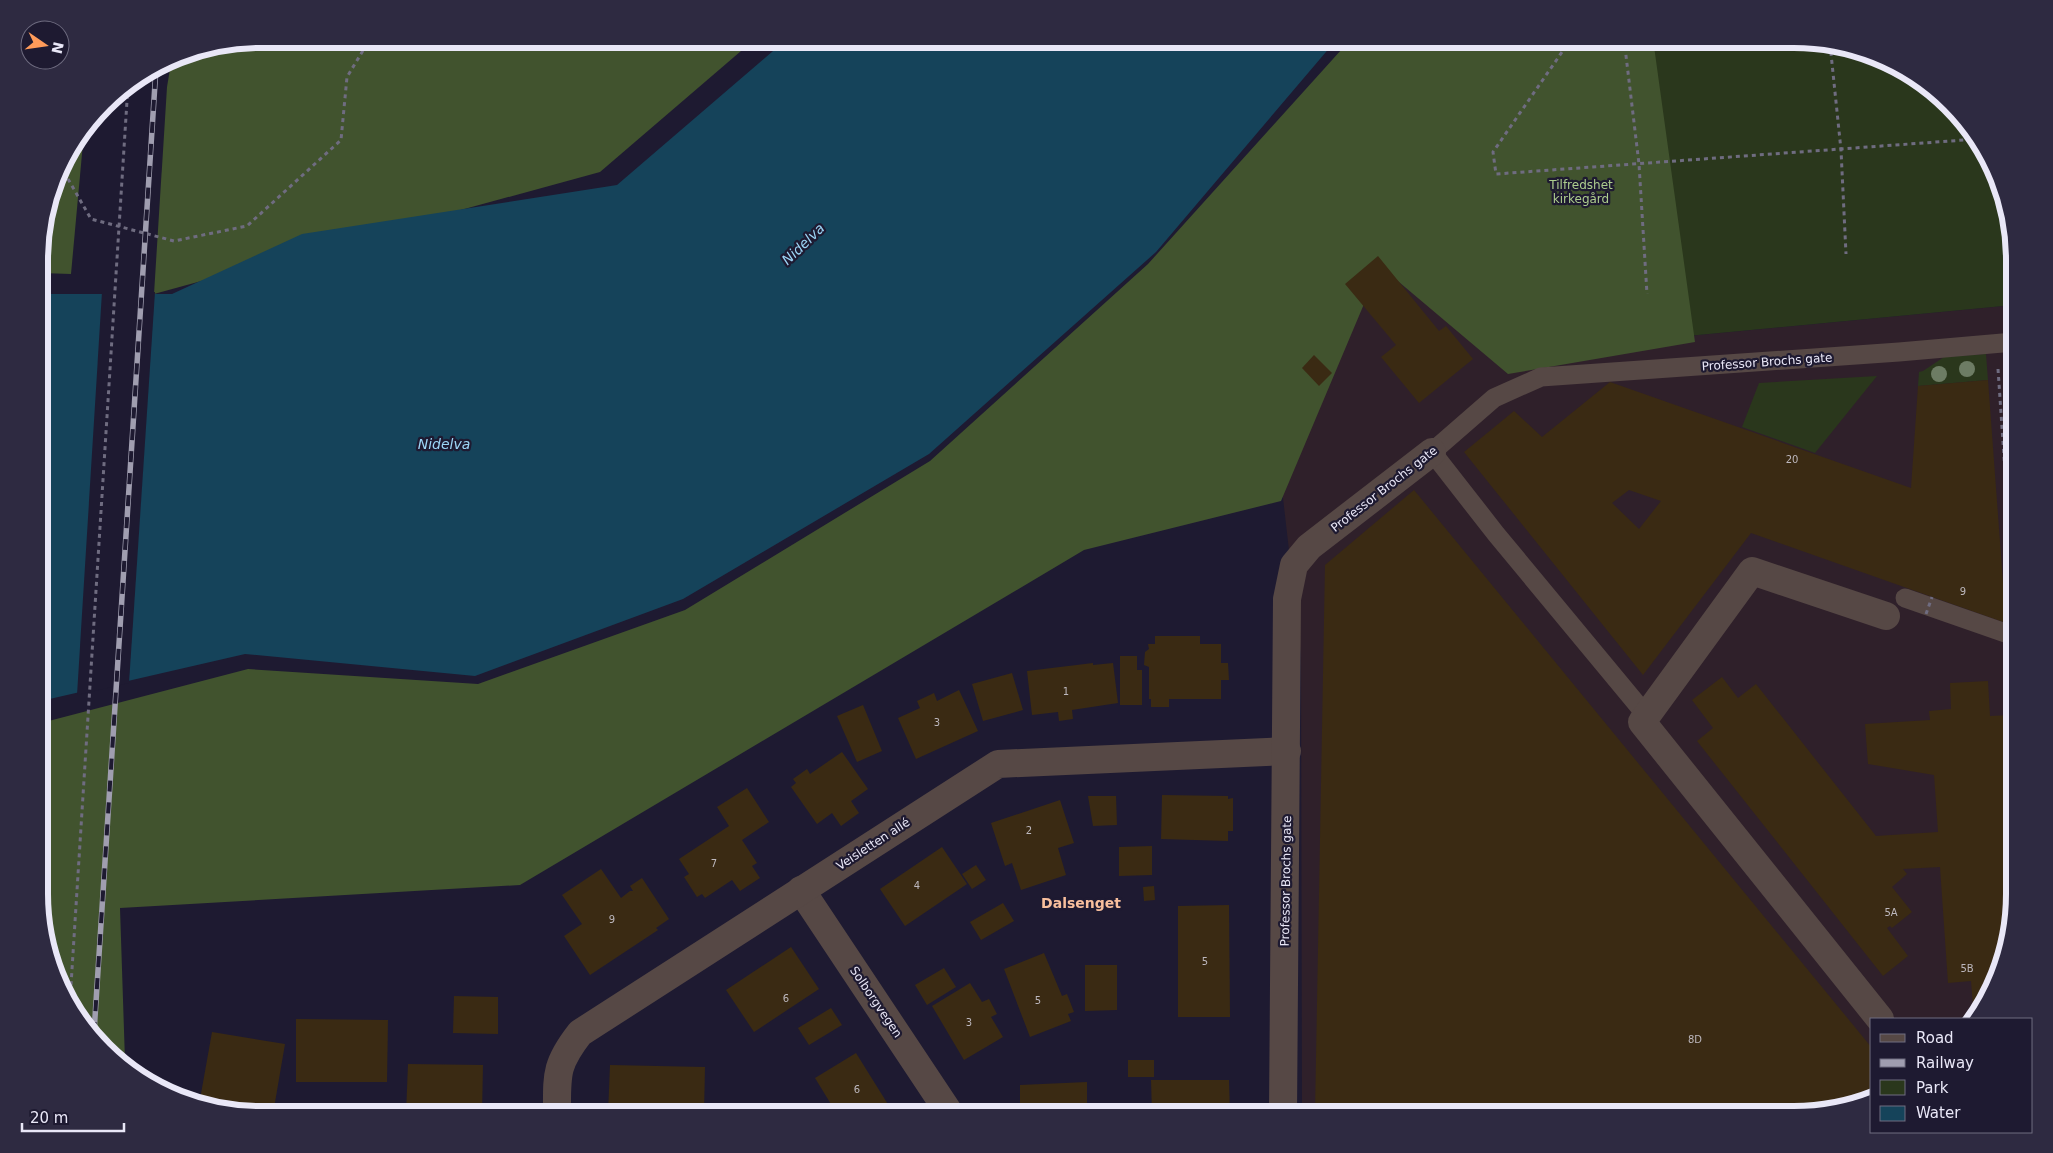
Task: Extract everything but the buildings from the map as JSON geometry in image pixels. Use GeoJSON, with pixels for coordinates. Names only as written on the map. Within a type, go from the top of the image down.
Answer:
{"type":"FeatureCollection","features":[{"type":"Feature","properties":{"kind":"street","name":"Professor Brochs gate"},"geometry":{"type":"LineString","coordinates":[[1283,1106],[1287,751],[1286,598],[1294,565],[1309,547],[1432,452]]}},
{"type":"Feature","properties":{"kind":"street"},"geometry":{"type":"LineString","coordinates":[[1879,1018],[1642,722],[1752,571],[1895,607]]}},
{"type":"Feature","properties":{"kind":"street","name":"Veisletten allé"},"geometry":{"type":"LineString","coordinates":[[557,1106],[557,1071],[568,1048],[580,1033],[998,764],[1287,751]]}},
{"type":"Feature","properties":{"kind":"street","name":"Solborgvegen"},"geometry":{"type":"LineString","coordinates":[[801,890],[945,1106]]}},
{"type":"Feature","properties":{"kind":"lane","name":"Professor Brochs gate"},"geometry":{"type":"LineString","coordinates":[[1432,452],[1494,398],[1542,377],[2005,343]]}},
{"type":"Feature","properties":{"kind":"lane"},"geometry":{"type":"LineString","coordinates":[[1432,452],[1496,534],[1646,715]]}},
{"type":"Feature","properties":{"kind":"lane"},"geometry":{"type":"LineString","coordinates":[[1895,607],[2006,634]]}},
{"type":"Feature","properties":{"kind":"path"},"geometry":{"type":"LineString","coordinates":[[65,175],[91,220],[174,241],[247,226],[341,140],[347,77],[365,48]]}},
{"type":"Feature","properties":{"kind":"path"},"geometry":{"type":"LineString","coordinates":[[1565,48],[1493,152],[1496,174],[1969,140]]}},
{"type":"Feature","properties":{"kind":"path"},"geometry":{"type":"LineString","coordinates":[[1625,48],[1638,164],[1646,294]]}},
{"type":"Feature","properties":{"kind":"path"},"geometry":{"type":"LineString","coordinates":[[1831,51],[1842,150],[1846,254]]}},
{"type":"Feature","properties":{"kind":"path"},"geometry":{"type":"LineString","coordinates":[[71,990],[127,93]]}},
{"type":"Feature","properties":{"kind":"path"},"geometry":{"type":"LineString","coordinates":[[2005,343],[2006,372]]}},
{"type":"Feature","properties":{"kind":"path"},"geometry":{"type":"LineString","coordinates":[[1926,614],[1932,597]]}},
{"type":"Feature","properties":{"kind":"shaded area"},"geometry":{"type":"Polygon","coordinates":[[[1406,220],[1499,354],[2006,306],[2006,894],[2004,922],[1994,962],[1984,987],[1965,1018],[1870,1018],[1870,1091],[1822,1104],[1794,1106],[1302,1106],[1301,655],[1272,402],[1406,220]]]}},
{"type":"Feature","properties":{"kind":"green space"},"geometry":{"type":"Polygon","coordinates":[[[245,48],[745,48],[600,172],[154,294],[167,87],[170,67],[204,55],[245,48]]]}},
{"type":"Feature","properties":{"kind":"green space","name":"Tilfredshet kirkegård"},"geometry":{"type":"Polygon","coordinates":[[[1474,48],[1808,48],[1849,55],[1875,64],[1900,76],[1923,91],[1944,109],[1962,130],[1977,153],[1994,191],[2004,231],[2006,306],[1499,354],[1474,48]]]}},
{"type":"Feature","properties":{"kind":"green space"},"geometry":{"type":"Polygon","coordinates":[[[1654,48],[1695,342],[1508,374],[1380,266],[1281,501],[1084,550],[520,885],[120,908],[125,1057],[109,1044],[91,1023],[76,1000],[64,975],[55,949],[49,922],[48,721],[248,669],[478,684],[685,610],[930,461],[1148,264],[1342,49],[1654,48]]]}},
{"type":"Feature","properties":{"kind":"green space"},"geometry":{"type":"Polygon","coordinates":[[[83,142],[71,274],[48,273],[49,231],[59,191],[69,166],[83,142]]]}},
{"type":"Feature","properties":{"kind":"green space"},"geometry":{"type":"Polygon","coordinates":[[[1986,354],[1988,380],[1918,386],[1919,372],[1944,357],[1986,354]]]}},
{"type":"Feature","properties":{"kind":"green space"},"geometry":{"type":"Polygon","coordinates":[[[1877,376],[1815,453],[1742,427],[1759,383],[1877,376]]]}},
{"type":"Feature","properties":{"kind":"water","name":"Nidelva"},"geometry":{"type":"Polygon","coordinates":[[[777,48],[1329,48],[1156,252],[929,454],[683,599],[475,676],[245,654],[48,699],[48,294],[172,294],[302,234],[617,185],[777,48]]]}},
{"type":"Feature","properties":{"kind":"pier"},"geometry":{"type":"Polygon","coordinates":[[[102,292],[155,292],[129,683],[77,695],[102,292]]]}},
{"type":"Feature","properties":{"kind":"railway"},"geometry":{"type":"LineString","coordinates":[[94,1027],[156,75]]}},
{"type":"Feature","properties":{"kind":"district","name":"Dalsenget"},"geometry":{"type":"Point","coordinates":[1081,903]}}]}
